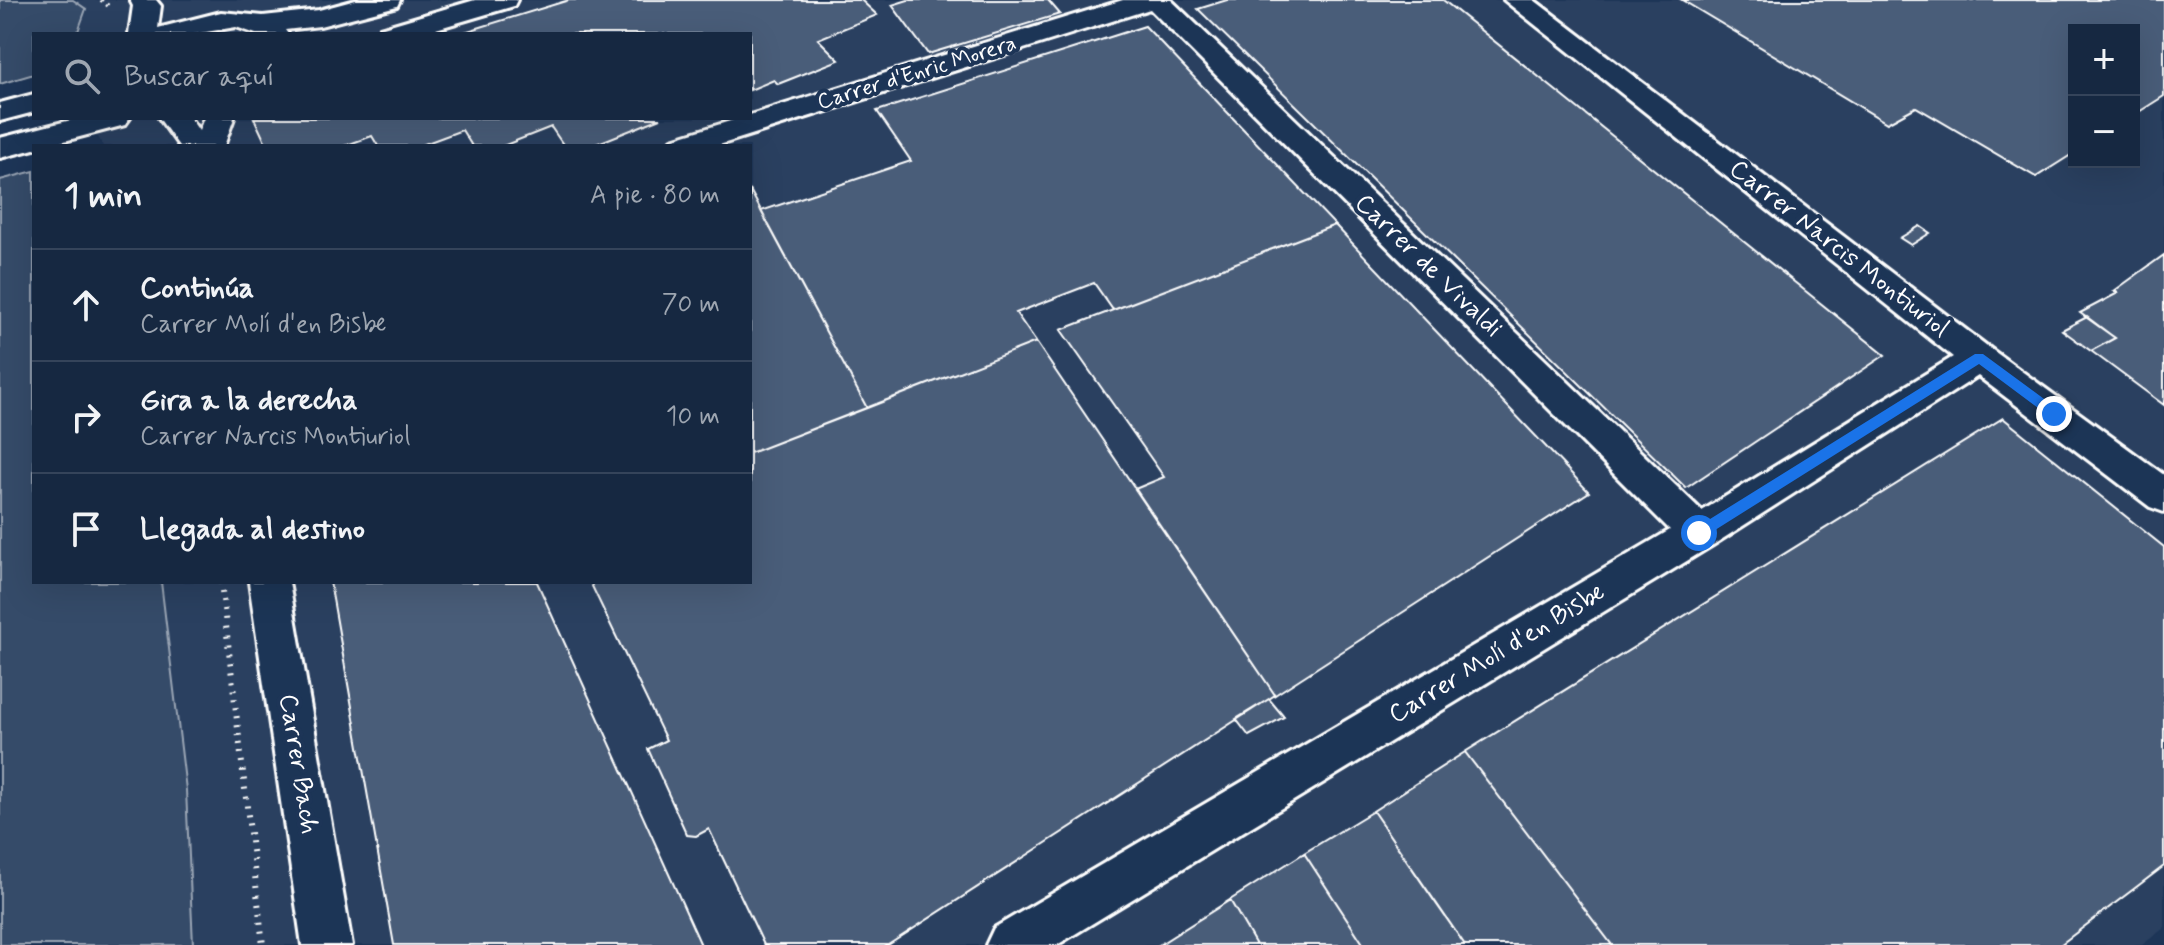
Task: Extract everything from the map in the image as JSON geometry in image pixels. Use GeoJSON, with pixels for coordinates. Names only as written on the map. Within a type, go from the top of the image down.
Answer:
{"type":"FeatureCollection","features":[{"type":"Feature","properties":{"kind":"street"},"geometry":{"type":"LineString","coordinates":[[143,0],[147,6],[143,32]]}},
{"type":"Feature","properties":{"kind":"street"},"geometry":{"type":"LineString","coordinates":[[171,0],[208,21]]}},
{"type":"Feature","properties":{"kind":"street"},"geometry":{"type":"LineString","coordinates":[[172,32],[208,21],[234,19],[268,29],[387,0]]}},
{"type":"Feature","properties":{"kind":"street"},"geometry":{"type":"LineString","coordinates":[[397,32],[504,0]]}},
{"type":"Feature","properties":{"kind":"street","name":"Carrer d'Enric Morera"},"geometry":{"type":"LineString","coordinates":[[689,144],[1154,0]]}},
{"type":"Feature","properties":{"kind":"street","name":"Carrer de Vivaldi"},"geometry":{"type":"LineString","coordinates":[[1154,0],[1699,533]]}},
{"type":"Feature","properties":{"kind":"street","name":"Carrer Narcis Montiuriol"},"geometry":{"type":"LineString","coordinates":[[1517,0],[1979,358],[2164,496]]}},
{"type":"Feature","properties":{"kind":"street"},"geometry":{"type":"LineString","coordinates":[[0,112],[32,104]]}},
{"type":"Feature","properties":{"kind":"street"},"geometry":{"type":"LineString","coordinates":[[0,148],[107,120]]}},
{"type":"Feature","properties":{"kind":"street"},"geometry":{"type":"LineString","coordinates":[[176,120],[194,144]]}},
{"type":"Feature","properties":{"kind":"street"},"geometry":{"type":"LineString","coordinates":[[210,144],[218,120]]}},
{"type":"Feature","properties":{"kind":"street","name":"Carrer Molí d'en Bisbe"},"geometry":{"type":"LineString","coordinates":[[1011,945],[1699,533],[1979,358]]}},
{"type":"Feature","properties":{"kind":"street","name":"Carrer Bach"},"geometry":{"type":"LineString","coordinates":[[269,584],[327,945]]}},
{"type":"Feature","properties":{"kind":"path"},"geometry":{"type":"LineString","coordinates":[[221,584],[263,945]]}},
{"type":"Feature","properties":{"kind":"shaded area"},"geometry":{"type":"Polygon","coordinates":[[[0,0],[73,0],[86,9],[78,32],[32,32],[32,75],[0,84],[0,0]]]}},
{"type":"Feature","properties":{"kind":"shaded area"},"geometry":{"type":"Polygon","coordinates":[[[40,0],[2164,0],[2164,928],[2142,945],[193,945],[186,790],[161,584],[752,584],[752,144],[102,144],[89,120],[752,120],[752,32],[78,32],[40,0]]]}},
{"type":"Feature","properties":{"kind":"shaded area"},"geometry":{"type":"Polygon","coordinates":[[[32,172],[32,584],[161,584],[186,790],[193,945],[0,945],[0,180],[32,172]]]}},
{"type":"Feature","properties":{"kind":"building"},"geometry":{"type":"Polygon","coordinates":[[[569,0],[861,0],[877,15],[818,39],[839,60],[778,84],[774,80],[752,89],[752,32],[465,32],[569,0]]]}},
{"type":"Feature","properties":{"kind":"building"},"geometry":{"type":"Polygon","coordinates":[[[908,0],[1048,0],[1060,14],[928,54],[892,5],[908,0]]]}},
{"type":"Feature","properties":{"kind":"building"},"geometry":{"type":"Polygon","coordinates":[[[1227,0],[1443,0],[1885,355],[1686,488],[1198,9],[1227,0]]]}},
{"type":"Feature","properties":{"kind":"building"},"geometry":{"type":"Polygon","coordinates":[[[1682,0],[2164,0],[2164,96],[2140,111],[2140,24],[2068,24],[2068,157],[2036,177],[1916,107],[1887,123],[1682,0]]]}},
{"type":"Feature","properties":{"kind":"building"},"geometry":{"type":"Polygon","coordinates":[[[1145,26],[1335,225],[1113,310],[1094,283],[1016,313],[1036,342],[867,408],[761,211],[911,161],[877,111],[1145,26]]]}},
{"type":"Feature","properties":{"kind":"building"},"geometry":{"type":"Polygon","coordinates":[[[255,120],[656,120],[596,144],[563,144],[551,127],[508,144],[471,144],[462,130],[424,144],[377,144],[372,136],[350,144],[266,144],[255,120]]]}},
{"type":"Feature","properties":{"kind":"building"},"geometry":{"type":"Polygon","coordinates":[[[752,194],[867,408],[752,452],[752,194]]]}},
{"type":"Feature","properties":{"kind":"building"},"geometry":{"type":"Polygon","coordinates":[[[1335,225],[1589,492],[1275,695],[1135,489],[1164,477],[1061,330],[1335,225]]]}},
{"type":"Feature","properties":{"kind":"building"},"geometry":{"type":"Polygon","coordinates":[[[1920,226],[1930,233],[1911,245],[1900,238],[1920,226]]]}},
{"type":"Feature","properties":{"kind":"building"},"geometry":{"type":"Polygon","coordinates":[[[2164,255],[2164,405],[2091,351],[2115,338],[2080,313],[2118,293],[2114,291],[2164,255]]]}},
{"type":"Feature","properties":{"kind":"building"},"geometry":{"type":"Polygon","coordinates":[[[2087,317],[2115,338],[2091,351],[2062,330],[2087,317]]]}},
{"type":"Feature","properties":{"kind":"building"},"geometry":{"type":"Polygon","coordinates":[[[1036,342],[1275,695],[888,945],[764,945],[709,829],[696,836],[687,835],[648,749],[666,740],[591,584],[752,584],[752,452],[1036,342]]]}},
{"type":"Feature","properties":{"kind":"building"},"geometry":{"type":"Polygon","coordinates":[[[2003,418],[2164,547],[2164,866],[2060,945],[1612,945],[1465,752],[2003,418]]]}},
{"type":"Feature","properties":{"kind":"building"},"geometry":{"type":"Polygon","coordinates":[[[330,584],[538,584],[701,945],[394,945],[330,584]]]}},
{"type":"Feature","properties":{"kind":"building"},"geometry":{"type":"Polygon","coordinates":[[[1269,699],[1284,717],[1249,736],[1236,719],[1269,699]]]}},
{"type":"Feature","properties":{"kind":"building"},"geometry":{"type":"Polygon","coordinates":[[[1465,752],[1612,945],[1465,945],[1373,811],[1465,752]]]}},
{"type":"Feature","properties":{"kind":"building"},"geometry":{"type":"Polygon","coordinates":[[[1373,811],[1465,945],[1364,945],[1304,853],[1373,811]]]}},
{"type":"Feature","properties":{"kind":"building"},"geometry":{"type":"Polygon","coordinates":[[[1304,853],[1364,945],[1256,945],[1230,900],[1304,853]]]}},
{"type":"Feature","properties":{"kind":"building"},"geometry":{"type":"Polygon","coordinates":[[[1230,900],[1256,945],[1159,945],[1230,900]]]}},
{"type":"Feature","properties":{"kind":"route"},"geometry":{"type":"LineString","coordinates":[[1699,533],[1979,358],[2054,414]]}}]}
